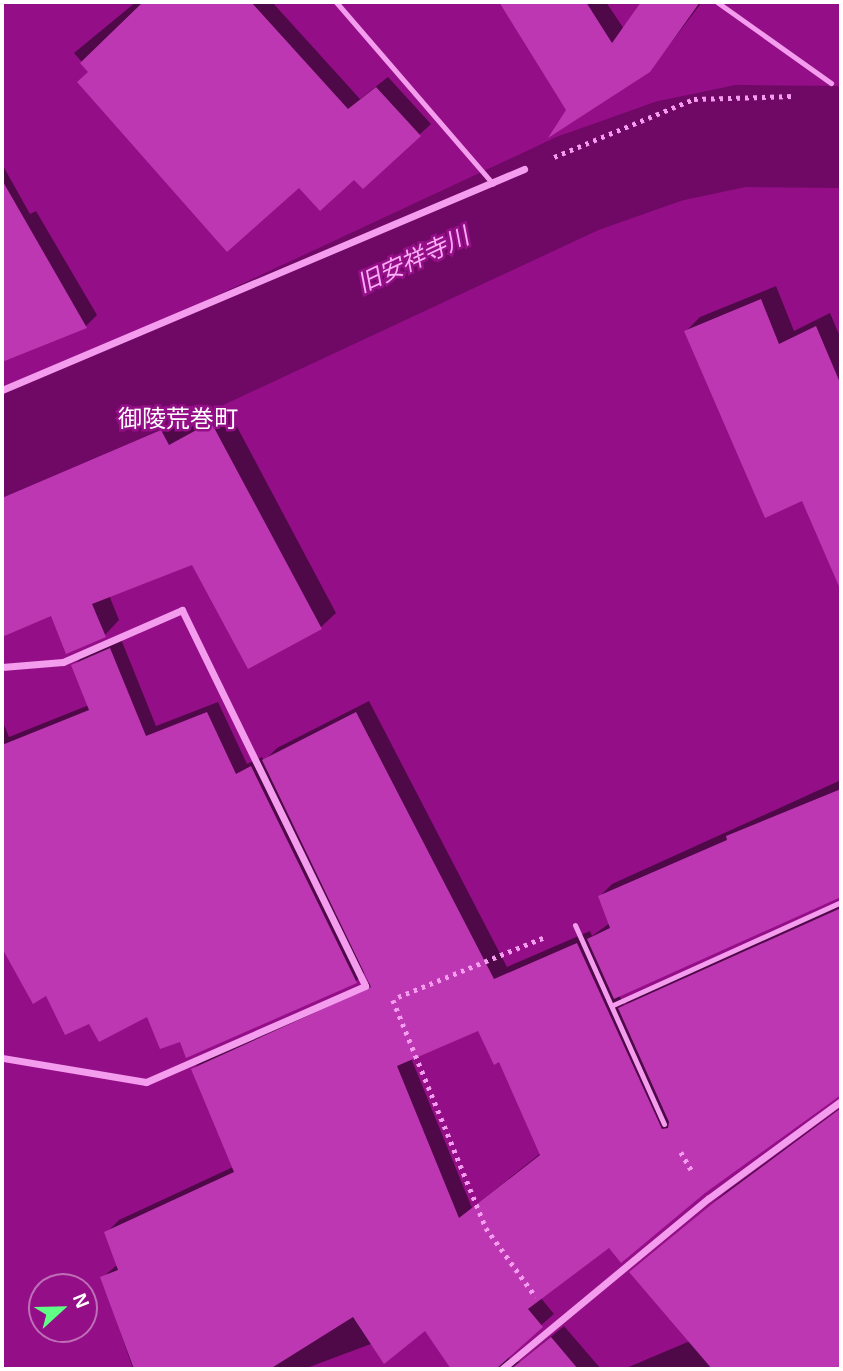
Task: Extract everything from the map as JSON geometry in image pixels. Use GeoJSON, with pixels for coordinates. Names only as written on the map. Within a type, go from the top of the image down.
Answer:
{"type":"FeatureCollection","features":[{"type":"Feature","properties":{"kind":"street"},"geometry":{"type":"LineString","coordinates":[[2,390],[524,169]]}},
{"type":"Feature","properties":{"kind":"street"},"geometry":{"type":"LineString","coordinates":[[2,667],[63,662],[182,610],[365,986],[146,1082],[2,1057]]}},
{"type":"Feature","properties":{"kind":"street"},"geometry":{"type":"LineString","coordinates":[[502,1369],[709,1198],[841,1101]]}},
{"type":"Feature","properties":{"kind":"lane"},"geometry":{"type":"LineString","coordinates":[[336,2],[493,184]]}},
{"type":"Feature","properties":{"kind":"lane"},"geometry":{"type":"LineString","coordinates":[[717,2],[831,83]]}},
{"type":"Feature","properties":{"kind":"lane"},"geometry":{"type":"LineString","coordinates":[[613,1005],[841,902]]}},
{"type":"Feature","properties":{"kind":"lane"},"geometry":{"type":"LineString","coordinates":[[575,925],[664,1124]]}},
{"type":"Feature","properties":{"kind":"path"},"geometry":{"type":"LineString","coordinates":[[524,169],[694,99],[796,96],[831,83]]}},
{"type":"Feature","properties":{"kind":"path"},"geometry":{"type":"LineString","coordinates":[[393,1000],[575,925]]}},
{"type":"Feature","properties":{"kind":"path"},"geometry":{"type":"LineString","coordinates":[[365,986],[393,1000],[486,1228],[556,1325]]}},
{"type":"Feature","properties":{"kind":"path"},"geometry":{"type":"LineString","coordinates":[[664,1124],[709,1198]]}},
{"type":"Feature","properties":{"kind":"building"},"geometry":{"type":"Polygon","coordinates":[[[143,2],[251,2],[348,109],[376,87],[421,136],[363,189],[354,180],[320,211],[299,188],[227,252],[77,82],[88,72],[80,63],[143,2]]]}},
{"type":"Feature","properties":{"kind":"building"},"geometry":{"type":"Polygon","coordinates":[[[499,2],[586,2],[612,43],[641,2],[700,2],[650,72],[548,138],[566,110],[499,2]]]}},
{"type":"Feature","properties":{"kind":"building"},"geometry":{"type":"Polygon","coordinates":[[[2,180],[87,328],[2,362],[2,180]]]}},
{"type":"Feature","properties":{"kind":"building"},"geometry":{"type":"Polygon","coordinates":[[[761,299],[779,344],[816,326],[841,385],[841,591],[802,501],[765,518],[684,331],[761,299]]]}},
{"type":"Feature","properties":{"kind":"building"},"geometry":{"type":"Polygon","coordinates":[[[211,422],[322,629],[248,669],[192,565],[92,604],[106,637],[66,654],[51,616],[2,637],[2,498],[161,430],[169,445],[211,422]]]}},
{"type":"Feature","properties":{"kind":"building"},"geometry":{"type":"Polygon","coordinates":[[[110,648],[146,736],[207,712],[236,774],[251,766],[357,983],[186,1058],[180,1042],[160,1049],[147,1017],[99,1042],[89,1024],[65,1035],[46,996],[33,1004],[2,948],[2,745],[89,710],[71,665],[110,648]]]}},
{"type":"Feature","properties":{"kind":"building"},"geometry":{"type":"Polygon","coordinates":[[[356,712],[494,979],[577,943],[662,1129],[668,1128],[669,1122],[618,1008],[841,908],[841,1095],[705,1193],[621,1263],[609,1248],[528,1309],[543,1327],[496,1369],[451,1369],[425,1331],[384,1364],[353,1317],[270,1369],[134,1369],[100,1277],[118,1270],[104,1232],[234,1172],[191,1069],[371,987],[262,760],[356,712]],[[478,1031],[397,1066],[459,1218],[540,1155],[499,1062],[494,1065],[478,1031]]]}},
{"type":"Feature","properties":{"kind":"building"},"geometry":{"type":"Polygon","coordinates":[[[841,789],[841,897],[614,999],[587,939],[610,928],[598,896],[727,840],[726,836],[841,789]]]}},
{"type":"Feature","properties":{"kind":"building"},"geometry":{"type":"Polygon","coordinates":[[[841,1108],[841,1369],[712,1369],[629,1272],[713,1203],[841,1108]]]}},
{"type":"Feature","properties":{"kind":"building"},"geometry":{"type":"Polygon","coordinates":[[[551,1337],[578,1369],[511,1369],[551,1337]]]}},
{"type":"Feature","properties":{"kind":"waterway","name":"旧安祥寺川"},"geometry":{"type":"LineString","coordinates":[[2,447],[197,361],[576,184],[669,151],[741,136],[841,137]]}},
{"type":"Feature","properties":{"kind":"district","name":"御陵荒巻町"},"geometry":{"type":"Point","coordinates":[178,419]}}]}
